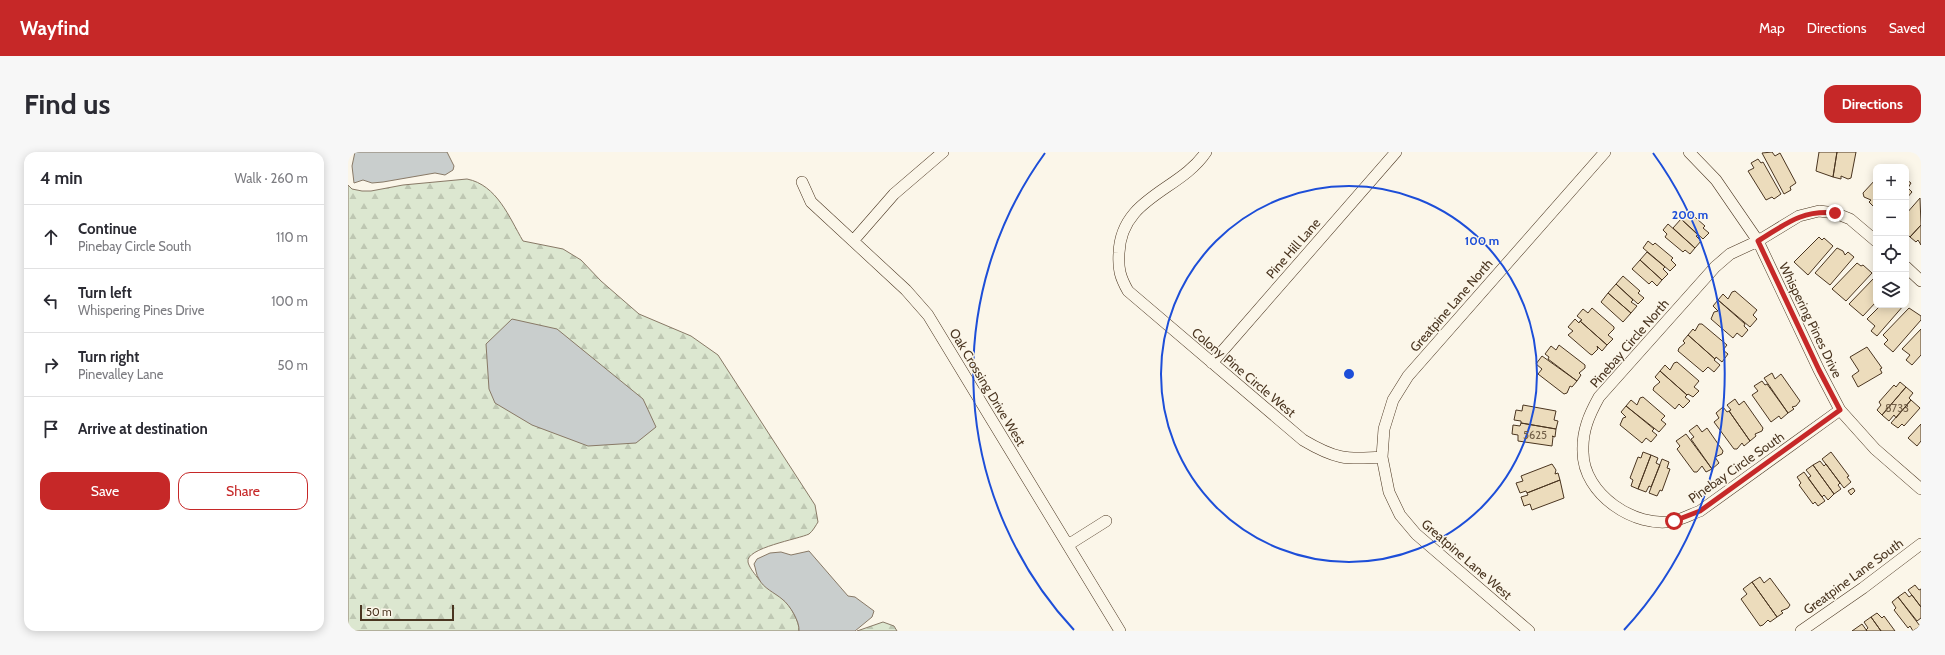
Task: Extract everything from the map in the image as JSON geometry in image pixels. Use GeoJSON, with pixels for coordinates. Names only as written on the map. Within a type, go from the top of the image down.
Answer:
{"type":"FeatureCollection","features":[{"type":"Feature","properties":{"kind":"street"},"geometry":{"type":"LineString","coordinates":[[853,240],[894,194],[942,152]]}},
{"type":"Feature","properties":{"kind":"street","name":"Colony Pine Circle West"},"geometry":{"type":"LineString","coordinates":[[1206,152],[1190,170],[1147,200],[1134,213],[1126,226],[1119,244],[1118,262],[1120,278],[1128,291],[1303,440],[1318,449],[1339,458],[1358,459],[1382,457]]}},
{"type":"Feature","properties":{"kind":"street","name":"Pine Hill Lane"},"geometry":{"type":"LineString","coordinates":[[1212,363],[1396,152]]}},
{"type":"Feature","properties":{"kind":"street","name":"Greatpine Lane North"},"geometry":{"type":"LineString","coordinates":[[1382,457],[1384,429],[1393,400],[1408,376],[1605,152]]}},
{"type":"Feature","properties":{"kind":"street","name":"Whispering Pines Drive"},"geometry":{"type":"LineString","coordinates":[[1689,152],[1716,180],[1758,241],[1819,370],[1840,410],[1875,449],[1921,489]]}},
{"type":"Feature","properties":{"kind":"street","name":"Oak Crossing Drive West"},"geometry":{"type":"LineString","coordinates":[[802,182],[811,202],[906,290],[928,315],[1120,631]]}},
{"type":"Feature","properties":{"kind":"street","name":"Pinebay Circle North"},"geometry":{"type":"LineString","coordinates":[[1601,493],[1588,475],[1583,454],[1584,433],[1589,416],[1599,397],[1715,267],[1730,254],[1758,241],[1799,216],[1818,211],[1835,213],[1850,219],[1873,238]]}},
{"type":"Feature","properties":{"kind":"street"},"geometry":{"type":"LineString","coordinates":[[1909,270],[1921,280]]}},
{"type":"Feature","properties":{"kind":"street","name":"Pinebay Circle South"},"geometry":{"type":"LineString","coordinates":[[1601,493],[1616,508],[1631,517],[1651,522],[1674,521],[1700,511],[1840,410]]}},
{"type":"Feature","properties":{"kind":"street","name":"Greatpine Lane West"},"geometry":{"type":"LineString","coordinates":[[1382,457],[1389,492],[1400,515],[1416,534],[1529,631]]}},
{"type":"Feature","properties":{"kind":"street"},"geometry":{"type":"LineString","coordinates":[[1068,545],[1106,521]]}},
{"type":"Feature","properties":{"kind":"street","name":"Greatpine Lane South"},"geometry":{"type":"LineString","coordinates":[[1801,631],[1863,588],[1921,544]]}},
{"type":"Feature","properties":{"kind":"green space"},"geometry":{"type":"Polygon","coordinates":[[[467,179],[477,182],[494,195],[507,212],[523,241],[563,249],[581,260],[601,281],[639,314],[691,336],[718,355],[815,505],[818,522],[809,534],[763,548],[749,557],[748,562],[749,566],[760,581],[789,605],[796,619],[799,631],[348,631],[348,185],[352,189],[371,191],[403,185],[467,179]]]}},
{"type":"Feature","properties":{"kind":"green space"},"geometry":{"type":"Polygon","coordinates":[[[883,622],[894,626],[897,631],[857,631],[883,622]]]}},
{"type":"Feature","properties":{"kind":"shaded area"},"geometry":{"type":"Polygon","coordinates":[[[355,152],[447,152],[454,166],[453,170],[445,175],[435,173],[383,182],[372,183],[363,180],[354,183],[352,166],[355,152]]]}},
{"type":"Feature","properties":{"kind":"shaded area"},"geometry":{"type":"Polygon","coordinates":[[[512,319],[557,329],[643,399],[656,427],[636,443],[588,446],[532,425],[495,403],[489,389],[486,344],[512,319]]]}},
{"type":"Feature","properties":{"kind":"shaded area"},"geometry":{"type":"Polygon","coordinates":[[[809,551],[848,596],[855,597],[874,611],[872,617],[855,631],[799,631],[798,623],[788,605],[763,585],[758,577],[754,564],[757,559],[770,553],[781,552],[791,555],[809,551]]]}},
{"type":"Feature","properties":{"kind":"building"},"geometry":{"type":"Polygon","coordinates":[[[1772,152],[1775,156],[1780,153],[1796,183],[1790,187],[1791,190],[1784,194],[1762,153],[1772,152]]]}},
{"type":"Feature","properties":{"kind":"building"},"geometry":{"type":"Polygon","coordinates":[[[1819,152],[1837,152],[1833,177],[1816,171],[1819,152]]]}},
{"type":"Feature","properties":{"kind":"building"},"geometry":{"type":"Polygon","coordinates":[[[1837,152],[1856,152],[1851,178],[1848,179],[1841,176],[1841,179],[1833,177],[1837,152]]]}},
{"type":"Feature","properties":{"kind":"building"},"geometry":{"type":"Polygon","coordinates":[[[1758,159],[1761,163],[1763,162],[1781,194],[1774,199],[1772,197],[1766,200],[1748,171],[1754,168],[1751,163],[1758,159]]]}},
{"type":"Feature","properties":{"kind":"building"},"geometry":{"type":"Polygon","coordinates":[[[1873,182],[1873,206],[1869,202],[1871,200],[1864,197],[1863,193],[1873,182]]]}},
{"type":"Feature","properties":{"kind":"building"},"geometry":{"type":"Polygon","coordinates":[[[1920,198],[1921,225],[1910,237],[1909,236],[1909,211],[1920,198]]]}},
{"type":"Feature","properties":{"kind":"building"},"geometry":{"type":"Polygon","coordinates":[[[1688,211],[1705,226],[1703,228],[1709,233],[1703,239],[1681,219],[1688,211]]]}},
{"type":"Feature","properties":{"kind":"building"},"geometry":{"type":"Polygon","coordinates":[[[1681,219],[1698,235],[1696,236],[1701,241],[1695,248],[1673,228],[1681,219]]]}},
{"type":"Feature","properties":{"kind":"building"},"geometry":{"type":"Polygon","coordinates":[[[1668,224],[1695,248],[1690,254],[1685,250],[1683,252],[1665,237],[1667,234],[1663,230],[1668,224]]]}},
{"type":"Feature","properties":{"kind":"building"},"geometry":{"type":"Polygon","coordinates":[[[1921,225],[1921,245],[1918,240],[1916,242],[1910,237],[1921,225]]]}},
{"type":"Feature","properties":{"kind":"building"},"geometry":{"type":"Polygon","coordinates":[[[1819,237],[1822,240],[1824,238],[1833,246],[1808,275],[1794,262],[1819,237]]]}},
{"type":"Feature","properties":{"kind":"building"},"geometry":{"type":"Polygon","coordinates":[[[1648,241],[1653,245],[1655,243],[1673,258],[1671,260],[1676,265],[1670,271],[1643,248],[1648,241]]]}},
{"type":"Feature","properties":{"kind":"building"},"geometry":{"type":"Polygon","coordinates":[[[1837,248],[1843,251],[1845,255],[1848,252],[1854,257],[1830,285],[1815,273],[1837,248]]]}},
{"type":"Feature","properties":{"kind":"building"},"geometry":{"type":"Polygon","coordinates":[[[1647,252],[1665,267],[1663,269],[1668,274],[1662,280],[1640,260],[1647,252]]]}},
{"type":"Feature","properties":{"kind":"building"},"geometry":{"type":"Polygon","coordinates":[[[1640,260],[1662,280],[1657,286],[1652,281],[1649,284],[1632,269],[1640,260]]]}},
{"type":"Feature","properties":{"kind":"building"},"geometry":{"type":"Polygon","coordinates":[[[1857,263],[1861,266],[1863,265],[1872,273],[1846,301],[1832,289],[1857,263]]]}},
{"type":"Feature","properties":{"kind":"building"},"geometry":{"type":"Polygon","coordinates":[[[1623,276],[1640,291],[1638,293],[1644,298],[1638,304],[1616,284],[1623,276]]]}},
{"type":"Feature","properties":{"kind":"building"},"geometry":{"type":"Polygon","coordinates":[[[1873,279],[1873,305],[1863,316],[1849,304],[1873,279]]]}},
{"type":"Feature","properties":{"kind":"building"},"geometry":{"type":"Polygon","coordinates":[[[1616,284],[1633,300],[1631,302],[1637,306],[1631,313],[1608,293],[1616,284]]]}},
{"type":"Feature","properties":{"kind":"building"},"geometry":{"type":"Polygon","coordinates":[[[1735,291],[1757,310],[1753,315],[1757,319],[1750,327],[1718,300],[1723,294],[1728,299],[1732,292],[1735,291]]]}},
{"type":"Feature","properties":{"kind":"building"},"geometry":{"type":"Polygon","coordinates":[[[1608,293],[1631,313],[1623,322],[1601,302],[1608,293]]]}},
{"type":"Feature","properties":{"kind":"building"},"geometry":{"type":"Polygon","coordinates":[[[1718,300],[1745,324],[1744,326],[1748,330],[1742,337],[1737,333],[1733,338],[1711,319],[1714,312],[1718,311],[1713,306],[1718,300]]]}},
{"type":"Feature","properties":{"kind":"building"},"geometry":{"type":"Polygon","coordinates":[[[1592,308],[1614,327],[1608,335],[1613,339],[1607,345],[1580,321],[1582,320],[1577,316],[1583,309],[1588,313],[1592,308]]]}},
{"type":"Feature","properties":{"kind":"building"},"geometry":{"type":"Polygon","coordinates":[[[1878,308],[1901,308],[1877,336],[1871,331],[1875,326],[1867,319],[1878,308]]]}},
{"type":"Feature","properties":{"kind":"building"},"geometry":{"type":"Polygon","coordinates":[[[1909,308],[1921,316],[1921,320],[1893,352],[1884,344],[1888,340],[1883,335],[1909,308]]]}},
{"type":"Feature","properties":{"kind":"building"},"geometry":{"type":"Polygon","coordinates":[[[1575,319],[1579,323],[1580,321],[1607,345],[1602,351],[1597,346],[1598,349],[1592,355],[1568,335],[1573,331],[1568,327],[1575,319]]]}},
{"type":"Feature","properties":{"kind":"building"},"geometry":{"type":"Polygon","coordinates":[[[1699,324],[1702,324],[1727,345],[1723,350],[1728,354],[1722,362],[1716,357],[1715,359],[1688,335],[1693,329],[1695,331],[1699,324]]]}},
{"type":"Feature","properties":{"kind":"building"},"geometry":{"type":"Polygon","coordinates":[[[1921,329],[1921,355],[1912,365],[1906,360],[1910,355],[1902,349],[1921,329]]]}},
{"type":"Feature","properties":{"kind":"building"},"geometry":{"type":"Polygon","coordinates":[[[1688,335],[1720,365],[1714,372],[1708,367],[1703,372],[1678,351],[1679,348],[1685,343],[1683,341],[1688,335]]]}},
{"type":"Feature","properties":{"kind":"building"},"geometry":{"type":"Polygon","coordinates":[[[1559,345],[1585,365],[1585,368],[1579,373],[1581,375],[1577,381],[1548,359],[1549,357],[1545,354],[1551,346],[1556,350],[1559,345]]]}},
{"type":"Feature","properties":{"kind":"building"},"geometry":{"type":"Polygon","coordinates":[[[1867,347],[1882,368],[1880,369],[1882,373],[1858,387],[1852,376],[1859,371],[1850,357],[1867,347]]]}},
{"type":"Feature","properties":{"kind":"building"},"geometry":{"type":"Polygon","coordinates":[[[1542,356],[1577,381],[1572,387],[1570,386],[1567,393],[1564,394],[1538,374],[1542,369],[1536,364],[1542,356]]]}},
{"type":"Feature","properties":{"kind":"building"},"geometry":{"type":"Polygon","coordinates":[[[1677,362],[1699,381],[1694,387],[1699,391],[1693,397],[1688,394],[1687,395],[1660,371],[1665,365],[1670,370],[1674,363],[1677,362]]]}},
{"type":"Feature","properties":{"kind":"building"},"geometry":{"type":"Polygon","coordinates":[[[1660,371],[1687,395],[1685,397],[1690,401],[1683,408],[1679,404],[1675,409],[1653,390],[1654,387],[1660,382],[1655,377],[1660,371]]]}},
{"type":"Feature","properties":{"kind":"building"},"geometry":{"type":"Polygon","coordinates":[[[1772,373],[1775,379],[1781,374],[1800,401],[1796,406],[1792,407],[1794,409],[1788,413],[1764,378],[1772,373]]]}},
{"type":"Feature","properties":{"kind":"building"},"geometry":{"type":"Polygon","coordinates":[[[1762,381],[1765,385],[1767,384],[1788,413],[1781,419],[1779,416],[1771,422],[1752,395],[1758,391],[1754,386],[1762,381]]]}},
{"type":"Feature","properties":{"kind":"building"},"geometry":{"type":"Polygon","coordinates":[[[1900,382],[1906,387],[1882,415],[1877,410],[1881,405],[1879,402],[1894,385],[1896,387],[1900,382]]]}},
{"type":"Feature","properties":{"kind":"building"},"geometry":{"type":"Polygon","coordinates":[[[1906,387],[1913,393],[1909,398],[1911,400],[1896,418],[1894,415],[1889,421],[1882,415],[1906,387]]]}},
{"type":"Feature","properties":{"kind":"building"},"geometry":{"type":"Polygon","coordinates":[[[1643,397],[1665,416],[1661,420],[1666,424],[1659,432],[1626,406],[1631,400],[1637,405],[1640,398],[1643,397]]]}},
{"type":"Feature","properties":{"kind":"building"},"geometry":{"type":"Polygon","coordinates":[[[1735,399],[1739,405],[1744,401],[1763,428],[1762,431],[1755,434],[1756,436],[1750,441],[1729,411],[1731,410],[1727,405],[1735,399]]]}},
{"type":"Feature","properties":{"kind":"building"},"geometry":{"type":"Polygon","coordinates":[[[1911,400],[1920,408],[1904,426],[1902,424],[1898,428],[1891,423],[1911,400]]]}},
{"type":"Feature","properties":{"kind":"building"},"geometry":{"type":"Polygon","coordinates":[[[1523,405],[1556,411],[1554,420],[1558,421],[1556,429],[1521,423],[1521,421],[1514,420],[1516,410],[1522,411],[1523,405]]]}},
{"type":"Feature","properties":{"kind":"building"},"geometry":{"type":"Polygon","coordinates":[[[1626,406],[1654,429],[1652,431],[1657,435],[1651,442],[1646,438],[1642,443],[1620,425],[1623,418],[1626,417],[1621,412],[1626,406]]]}},
{"type":"Feature","properties":{"kind":"building"},"geometry":{"type":"Polygon","coordinates":[[[1723,407],[1727,412],[1729,411],[1750,441],[1744,446],[1742,443],[1737,449],[1734,449],[1714,422],[1719,418],[1716,413],[1723,407]]]}},
{"type":"Feature","properties":{"kind":"building"},"geometry":{"type":"Polygon","coordinates":[[[1521,423],[1556,429],[1555,437],[1552,436],[1552,446],[1518,441],[1518,435],[1512,434],[1513,425],[1520,426],[1521,423]]]}},
{"type":"Feature","properties":{"kind":"building"},"geometry":{"type":"Polygon","coordinates":[[[1921,424],[1921,441],[1917,446],[1908,438],[1921,424]]]}},
{"type":"Feature","properties":{"kind":"building"},"geometry":{"type":"Polygon","coordinates":[[[1697,425],[1702,432],[1707,428],[1723,451],[1722,454],[1715,457],[1719,463],[1712,469],[1691,439],[1694,437],[1689,431],[1697,425]]]}},
{"type":"Feature","properties":{"kind":"building"},"geometry":{"type":"Polygon","coordinates":[[[1686,434],[1712,469],[1706,472],[1702,466],[1697,472],[1694,472],[1677,449],[1680,446],[1676,441],[1686,434]]]}},
{"type":"Feature","properties":{"kind":"building"},"geometry":{"type":"Polygon","coordinates":[[[1643,452],[1651,455],[1638,489],[1631,486],[1633,480],[1630,478],[1638,457],[1641,458],[1643,452]]]}},
{"type":"Feature","properties":{"kind":"building"},"geometry":{"type":"Polygon","coordinates":[[[1831,452],[1849,476],[1847,477],[1851,482],[1844,488],[1822,459],[1831,452]]]}},
{"type":"Feature","properties":{"kind":"building"},"geometry":{"type":"Polygon","coordinates":[[[1651,455],[1658,458],[1656,463],[1660,465],[1651,487],[1649,486],[1646,492],[1638,489],[1651,455]]]}},
{"type":"Feature","properties":{"kind":"building"},"geometry":{"type":"Polygon","coordinates":[[[1662,459],[1669,462],[1667,468],[1670,469],[1662,491],[1660,490],[1657,496],[1649,493],[1662,459]]]}},
{"type":"Feature","properties":{"kind":"building"},"geometry":{"type":"Polygon","coordinates":[[[1820,461],[1824,466],[1826,464],[1840,483],[1838,485],[1841,489],[1834,494],[1813,465],[1820,461]]]}},
{"type":"Feature","properties":{"kind":"building"},"geometry":{"type":"Polygon","coordinates":[[[1552,464],[1556,470],[1555,474],[1558,473],[1560,480],[1527,493],[1526,491],[1520,493],[1516,483],[1523,481],[1521,476],[1552,464]]]}},
{"type":"Feature","properties":{"kind":"building"},"geometry":{"type":"Polygon","coordinates":[[[1813,465],[1834,494],[1828,500],[1824,495],[1822,497],[1808,478],[1811,476],[1806,470],[1813,465]]]}},
{"type":"Feature","properties":{"kind":"building"},"geometry":{"type":"Polygon","coordinates":[[[1804,472],[1825,501],[1818,506],[1815,502],[1813,504],[1799,485],[1801,483],[1797,477],[1804,472]]]}},
{"type":"Feature","properties":{"kind":"building"},"geometry":{"type":"Polygon","coordinates":[[[1560,480],[1564,498],[1532,510],[1530,504],[1524,506],[1521,497],[1528,495],[1527,493],[1560,480]]]}},
{"type":"Feature","properties":{"kind":"building"},"geometry":{"type":"Polygon","coordinates":[[[1853,488],[1855,491],[1851,495],[1848,491],[1853,488]]]}},
{"type":"Feature","properties":{"kind":"building"},"geometry":{"type":"Polygon","coordinates":[[[1760,577],[1764,583],[1770,578],[1790,605],[1788,608],[1781,611],[1783,613],[1777,617],[1752,582],[1760,577]]]}},
{"type":"Feature","properties":{"kind":"building"},"geometry":{"type":"Polygon","coordinates":[[[1752,582],[1777,617],[1770,622],[1768,620],[1760,626],[1741,599],[1747,594],[1743,589],[1752,582]]]}},
{"type":"Feature","properties":{"kind":"building"},"geometry":{"type":"Polygon","coordinates":[[[1915,585],[1919,590],[1921,589],[1921,607],[1908,590],[1915,585]]]}},
{"type":"Feature","properties":{"kind":"building"},"geometry":{"type":"Polygon","coordinates":[[[1905,592],[1909,597],[1912,595],[1921,607],[1921,618],[1917,621],[1898,597],[1905,592]]]}},
{"type":"Feature","properties":{"kind":"building"},"geometry":{"type":"Polygon","coordinates":[[[1898,597],[1920,626],[1913,631],[1910,626],[1908,628],[1894,610],[1896,608],[1892,602],[1898,597]]]}},
{"type":"Feature","properties":{"kind":"building"},"geometry":{"type":"Polygon","coordinates":[[[1877,613],[1882,618],[1884,616],[1895,631],[1881,631],[1871,617],[1877,613]]]}},
{"type":"Feature","properties":{"kind":"building"},"geometry":{"type":"Polygon","coordinates":[[[1871,617],[1881,631],[1866,630],[1868,628],[1864,622],[1871,617]]]}},
{"type":"Feature","properties":{"kind":"building"},"geometry":{"type":"Polygon","coordinates":[[[1862,624],[1867,631],[1852,631],[1862,624]]]}},
{"type":"Feature","properties":{"kind":"route"},"geometry":{"type":"LineString","coordinates":[[1674,521],[1700,511],[1840,410],[1819,370],[1758,241],[1799,216],[1818,211],[1835,213]]}}]}
